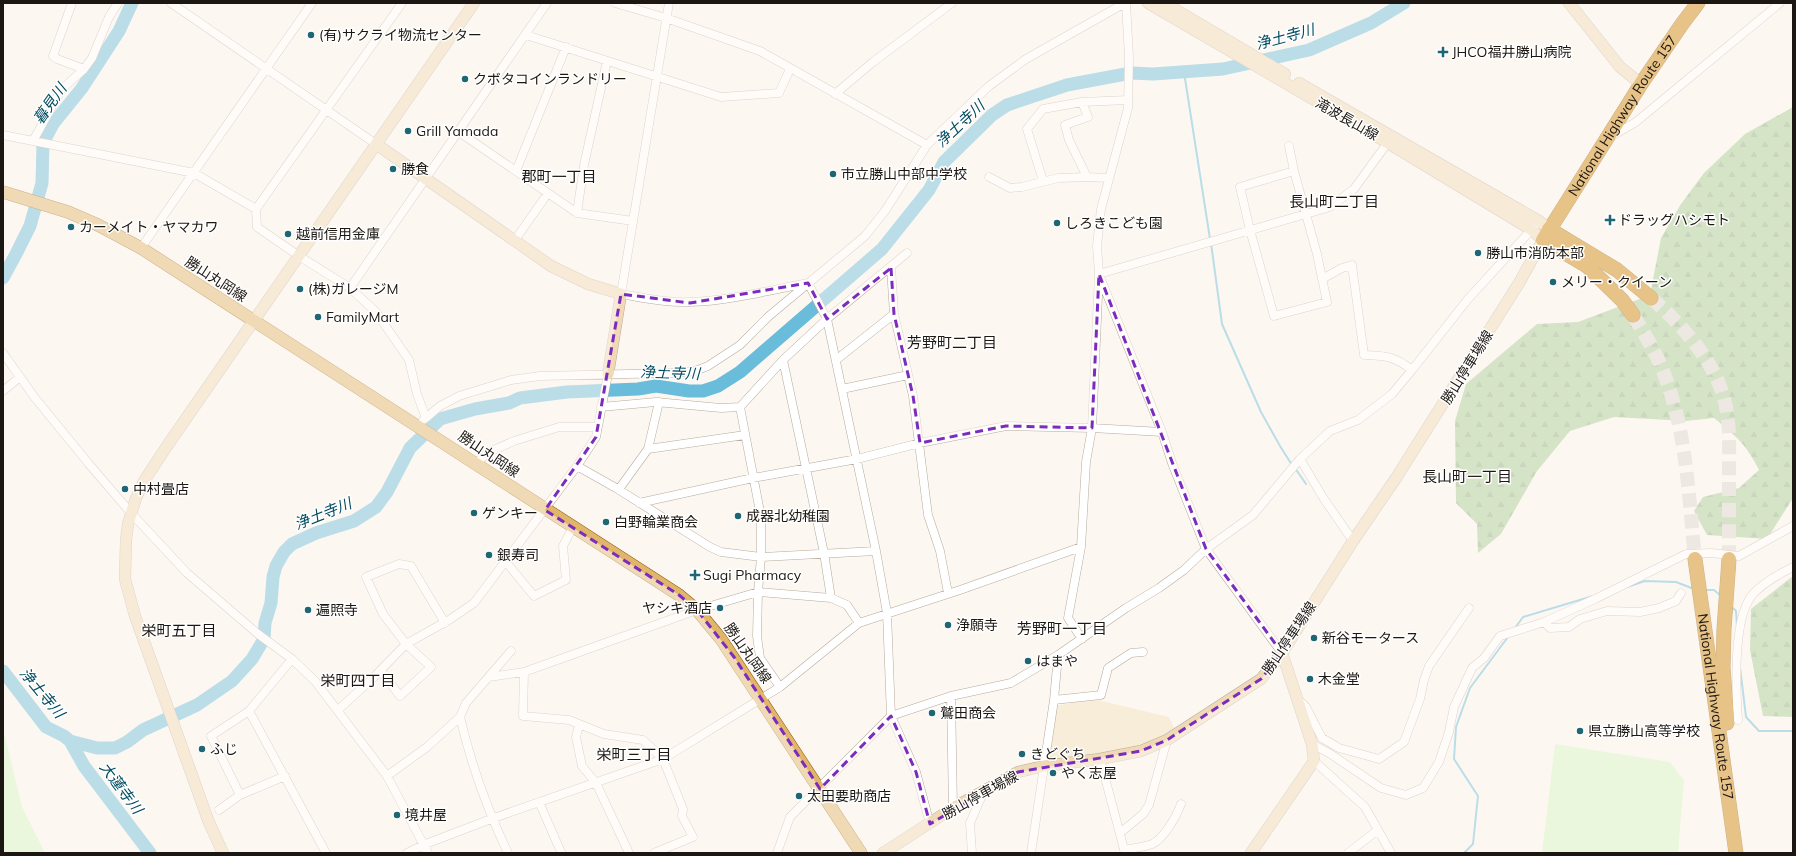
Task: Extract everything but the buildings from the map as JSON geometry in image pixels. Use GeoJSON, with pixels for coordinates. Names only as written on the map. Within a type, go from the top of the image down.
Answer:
{"type":"FeatureCollection","features":[{"type":"Feature","properties":{"kind":"highway","name":"National Highway Route 157"},"geometry":{"type":"LineString","coordinates":[[1541,230],[1607,138],[1641,84],[1698,3]]}},
{"type":"Feature","properties":{"kind":"highway"},"geometry":{"type":"LineString","coordinates":[[1541,230],[1617,270],[1651,298]]}},
{"type":"Feature","properties":{"kind":"highway"},"geometry":{"type":"LineString","coordinates":[[1541,230],[1587,266],[1622,300],[1633,314]]}},
{"type":"Feature","properties":{"kind":"highway","name":"National Highway Route 157"},"geometry":{"type":"LineString","coordinates":[[1695,559],[1736,853]]}},
{"type":"Feature","properties":{"kind":"highway","name":"National Highway Route 157"},"geometry":{"type":"LineString","coordinates":[[1729,559],[1723,667],[1727,726],[1744,853]]}},
{"type":"Feature","properties":{"kind":"main road","name":"勝山丸岡線"},"geometry":{"type":"LineString","coordinates":[[3,192],[45,205],[98,225],[141,248],[253,322],[422,422],[451,447],[545,510],[679,595],[697,610],[721,639],[861,853]]}},
{"type":"Feature","properties":{"kind":"street"},"geometry":{"type":"LineString","coordinates":[[72,3],[53,56],[57,59],[84,69]]}},
{"type":"Feature","properties":{"kind":"street"},"geometry":{"type":"LineString","coordinates":[[35,141],[62,90],[84,69],[92,58],[109,17],[118,3]]}},
{"type":"Feature","properties":{"kind":"street"},"geometry":{"type":"LineString","coordinates":[[171,3],[569,276],[604,290],[621,294],[663,301],[690,302],[718,300],[808,283]]}},
{"type":"Feature","properties":{"kind":"street"},"geometry":{"type":"LineString","coordinates":[[141,248],[312,3]]}},
{"type":"Feature","properties":{"kind":"street"},"geometry":{"type":"LineString","coordinates":[[402,3],[256,209],[257,227],[299,256],[350,288],[376,312],[409,360],[422,422]]}},
{"type":"Feature","properties":{"kind":"street"},"geometry":{"type":"LineString","coordinates":[[223,853],[208,820],[135,616],[125,579],[126,540],[131,513],[144,481],[474,3]]}},
{"type":"Feature","properties":{"kind":"street"},"geometry":{"type":"LineString","coordinates":[[350,288],[547,3]]}},
{"type":"Feature","properties":{"kind":"street"},"geometry":{"type":"LineString","coordinates":[[615,3],[666,18],[760,51],[927,144]]}},
{"type":"Feature","properties":{"kind":"street"},"geometry":{"type":"LineString","coordinates":[[338,710],[381,671],[406,644],[445,622],[474,603],[545,510],[577,466],[596,436],[608,374],[669,3]]}},
{"type":"Feature","properties":{"kind":"street"},"geometry":{"type":"LineString","coordinates":[[835,94],[873,62],[952,3]]}},
{"type":"Feature","properties":{"kind":"street"},"geometry":{"type":"LineString","coordinates":[[422,422],[440,406],[459,396],[511,380],[540,376],[672,373],[695,371],[708,366],[740,344],[769,316],[865,236],[885,211],[927,144],[989,86],[1026,59],[1126,3],[1129,82],[1128,108],[1108,178],[1101,209],[1096,246],[1099,274],[1092,428],[1086,462],[1080,547],[1068,618],[1082,639]]}},
{"type":"Feature","properties":{"kind":"street","name":"滝波長山線"},"geometry":{"type":"LineString","coordinates":[[1148,3],[1218,44],[1285,79],[1390,139],[1541,230]]}},
{"type":"Feature","properties":{"kind":"street","name":"滝波長山線"},"geometry":{"type":"LineString","coordinates":[[1164,3],[1230,41],[1285,79]]}},
{"type":"Feature","properties":{"kind":"street"},"geometry":{"type":"LineString","coordinates":[[1569,3],[1620,67],[1641,84]]}},
{"type":"Feature","properties":{"kind":"street"},"geometry":{"type":"LineString","coordinates":[[1607,138],[1636,122],[1780,3]]}},
{"type":"Feature","properties":{"kind":"street"},"geometry":{"type":"LineString","coordinates":[[526,35],[721,97],[779,93],[790,69]]}},
{"type":"Feature","properties":{"kind":"street"},"geometry":{"type":"LineString","coordinates":[[516,171],[566,47]]}},
{"type":"Feature","properties":{"kind":"street"},"geometry":{"type":"LineString","coordinates":[[577,213],[584,165],[607,61]]}},
{"type":"Feature","properties":{"kind":"street"},"geometry":{"type":"LineString","coordinates":[[1043,182],[1027,129],[1043,109],[1082,102],[1128,100]]}},
{"type":"Feature","properties":{"kind":"street"},"geometry":{"type":"LineString","coordinates":[[1082,102],[1088,117],[1065,125],[1069,140],[1087,177]]}},
{"type":"Feature","properties":{"kind":"street"},"geometry":{"type":"LineString","coordinates":[[459,132],[577,213],[633,221]]}},
{"type":"Feature","properties":{"kind":"street"},"geometry":{"type":"LineString","coordinates":[[3,135],[194,173],[256,209]]}},
{"type":"Feature","properties":{"kind":"street"},"geometry":{"type":"LineString","coordinates":[[1099,274],[1330,207],[1354,189],[1390,139]]}},
{"type":"Feature","properties":{"kind":"street"},"geometry":{"type":"LineString","coordinates":[[1289,146],[1327,302],[1274,316],[1250,230],[1240,187],[1294,171]]}},
{"type":"Feature","properties":{"kind":"street"},"geometry":{"type":"LineString","coordinates":[[990,176],[1010,188],[1022,188],[1058,178],[1108,178]]}},
{"type":"Feature","properties":{"kind":"street"},"geometry":{"type":"LineString","coordinates":[[515,240],[548,193]]}},
{"type":"Feature","properties":{"kind":"street"},"geometry":{"type":"LineString","coordinates":[[777,853],[790,817],[820,789],[891,716],[950,696],[1011,683],[1058,655],[1126,608],[1172,579],[1206,549],[1253,515],[1300,459],[1330,431],[1358,420],[1392,394],[1468,299],[1541,230]]}},
{"type":"Feature","properties":{"kind":"street","name":"勝山停車場線"},"geometry":{"type":"LineString","coordinates":[[883,853],[953,808],[1018,772],[1044,766],[1100,759],[1141,751],[1167,740],[1261,679],[1282,653],[1353,541],[1400,472],[1520,283],[1541,230]]}},
{"type":"Feature","properties":{"kind":"street"},"geometry":{"type":"LineString","coordinates":[[602,405],[659,402],[721,408],[740,407],[826,316],[891,268],[907,253]]}},
{"type":"Feature","properties":{"kind":"street"},"geometry":{"type":"LineString","coordinates":[[1322,279],[1342,268],[1352,265],[1364,355],[1392,357],[1402,362],[1412,370]]}},
{"type":"Feature","properties":{"kind":"street"},"geometry":{"type":"LineString","coordinates":[[891,268],[894,314],[913,396],[928,516],[940,551],[948,593]]}},
{"type":"Feature","properties":{"kind":"street"},"geometry":{"type":"LineString","coordinates":[[1099,274],[1162,432],[1172,463],[1206,549],[1282,653],[1312,744],[1314,761],[1364,807],[1391,853]]}},
{"type":"Feature","properties":{"kind":"street"},"geometry":{"type":"LineString","coordinates":[[808,283],[826,316],[876,551],[887,613],[891,716],[916,772],[930,824]]}},
{"type":"Feature","properties":{"kind":"street"},"geometry":{"type":"LineString","coordinates":[[836,360],[894,314]]}},
{"type":"Feature","properties":{"kind":"street"},"geometry":{"type":"LineString","coordinates":[[3,353],[49,416],[131,513],[187,573],[258,634],[290,658],[315,681],[387,776],[428,853]]}},
{"type":"Feature","properties":{"kind":"street"},"geometry":{"type":"LineString","coordinates":[[783,360],[824,554],[830,598]]}},
{"type":"Feature","properties":{"kind":"street"},"geometry":{"type":"LineString","coordinates":[[842,389],[908,375]]}},
{"type":"Feature","properties":{"kind":"street"},"geometry":{"type":"LineString","coordinates":[[3,391],[20,377]]}},
{"type":"Feature","properties":{"kind":"street"},"geometry":{"type":"LineString","coordinates":[[619,489],[648,449],[659,402]]}},
{"type":"Feature","properties":{"kind":"street"},"geometry":{"type":"LineString","coordinates":[[740,407],[761,517],[761,557],[758,592],[757,636],[760,658],[780,687]]}},
{"type":"Feature","properties":{"kind":"street"},"geometry":{"type":"LineString","coordinates":[[639,503],[753,478],[857,459],[920,443],[1006,426],[1092,428],[1162,432]]}},
{"type":"Feature","properties":{"kind":"street"},"geometry":{"type":"LineString","coordinates":[[476,463],[489,452],[514,441],[559,427],[598,427]]}},
{"type":"Feature","properties":{"kind":"street"},"geometry":{"type":"LineString","coordinates":[[648,449],[745,435]]}},
{"type":"Feature","properties":{"kind":"street"},"geometry":{"type":"LineString","coordinates":[[1300,459],[1324,499],[1353,541]]}},
{"type":"Feature","properties":{"kind":"street"},"geometry":{"type":"LineString","coordinates":[[577,466],[619,489],[710,547],[721,552],[761,557],[876,551]]}},
{"type":"Feature","properties":{"kind":"street"},"geometry":{"type":"LineString","coordinates":[[1312,744],[1329,753],[1381,788],[1406,795],[1424,788],[1439,762],[1449,732],[1454,706],[1472,668],[1484,658],[1500,636],[1544,622],[1595,599],[1686,554],[1711,553],[1739,556],[1793,526]]}},
{"type":"Feature","properties":{"kind":"street"},"geometry":{"type":"LineString","coordinates":[[506,562],[534,596],[566,580],[564,546],[573,527]]}},
{"type":"Feature","properties":{"kind":"street"},"geometry":{"type":"LineString","coordinates":[[407,853],[423,845],[491,819],[596,784],[663,759],[762,700],[858,623],[1080,547]]}},
{"type":"Feature","properties":{"kind":"street"},"geometry":{"type":"LineString","coordinates":[[381,671],[400,696],[431,667],[406,644],[383,614],[366,577],[399,564],[411,566],[445,622]]}},
{"type":"Feature","properties":{"kind":"street"},"geometry":{"type":"LineString","coordinates":[[1738,720],[1735,670],[1743,614],[1752,595],[1775,576],[1793,567]]}},
{"type":"Feature","properties":{"kind":"street"},"geometry":{"type":"LineString","coordinates":[[489,677],[524,672],[697,610],[758,592],[830,598],[847,605],[858,623]]}},
{"type":"Feature","properties":{"kind":"street"},"geometry":{"type":"LineString","coordinates":[[1544,622],[1550,628],[1569,627],[1580,619],[1607,611],[1640,612],[1659,608],[1676,601],[1681,593]]}},
{"type":"Feature","properties":{"kind":"street"},"geometry":{"type":"LineString","coordinates":[[1298,699],[1306,707],[1322,738],[1339,748],[1379,759],[1386,756],[1404,742],[1420,699],[1428,666],[1469,608]]}},
{"type":"Feature","properties":{"kind":"street"},"geometry":{"type":"LineString","coordinates":[[387,776],[427,747],[460,717],[466,703],[511,651]]}},
{"type":"Feature","properties":{"kind":"street"},"geometry":{"type":"LineString","coordinates":[[1054,700],[1101,695],[1108,668],[1131,654],[1143,652]]}},
{"type":"Feature","properties":{"kind":"street"},"geometry":{"type":"LineString","coordinates":[[1031,853],[1054,700],[1058,655]]}},
{"type":"Feature","properties":{"kind":"street"},"geometry":{"type":"LineString","coordinates":[[240,794],[211,736],[249,712],[290,658]]}},
{"type":"Feature","properties":{"kind":"street"},"geometry":{"type":"LineString","coordinates":[[524,672],[523,716],[570,720],[604,734],[643,740],[663,759],[683,809],[682,816],[693,837],[654,853]]}},
{"type":"Feature","properties":{"kind":"street"},"geometry":{"type":"LineString","coordinates":[[950,696],[953,808]]}},
{"type":"Feature","properties":{"kind":"street"},"geometry":{"type":"LineString","coordinates":[[249,712],[326,853]]}},
{"type":"Feature","properties":{"kind":"street"},"geometry":{"type":"LineString","coordinates":[[460,717],[469,756],[491,819],[508,853]]}},
{"type":"Feature","properties":{"kind":"street"},"geometry":{"type":"LineString","coordinates":[[579,725],[576,737],[582,766],[596,784],[629,853]]}},
{"type":"Feature","properties":{"kind":"street"},"geometry":{"type":"LineString","coordinates":[[1120,833],[1143,814],[1148,805],[1167,740]]}},
{"type":"Feature","properties":{"kind":"street"},"geometry":{"type":"LineString","coordinates":[[1100,759],[1124,851],[1153,844],[1161,837],[1177,815],[1182,804]]}},
{"type":"Feature","properties":{"kind":"street"},"geometry":{"type":"LineString","coordinates":[[1251,853],[1314,761]]}},
{"type":"Feature","properties":{"kind":"street"},"geometry":{"type":"LineString","coordinates":[[219,810],[240,794],[285,776]]}},
{"type":"Feature","properties":{"kind":"street"},"geometry":{"type":"LineString","coordinates":[[972,853],[970,823],[984,791]]}},
{"type":"Feature","properties":{"kind":"street"},"geometry":{"type":"LineString","coordinates":[[539,802],[561,852]]}},
{"type":"Feature","properties":{"kind":"street"},"geometry":{"type":"LineString","coordinates":[[1348,853],[1378,830]]}},
{"type":"Feature","properties":{"kind":"highlighted area"},"geometry":{"type":"Polygon","coordinates":[[[891,268],[894,314],[913,396],[920,443],[1006,426],[1092,428],[1099,274],[1206,549],[1282,653],[1261,679],[1167,740],[1141,751],[1018,772],[930,824],[916,772],[891,716],[820,789],[734,657],[697,610],[679,595],[545,510],[596,437],[621,294],[690,303],[808,283],[827,319],[891,268]]]}},
{"type":"Feature","properties":{"kind":"shaded area"},"geometry":{"type":"Polygon","coordinates":[[[1093,699],[1169,717],[1175,730],[1156,740],[1135,748],[1046,761],[1055,706],[1093,699]]]}},
{"type":"Feature","properties":{"kind":"green space"},"geometry":{"type":"Polygon","coordinates":[[[1793,107],[1793,498],[1767,539],[1707,535],[1694,511],[1703,497],[1739,488],[1759,470],[1750,453],[1740,441],[1714,418],[1686,421],[1614,417],[1570,431],[1537,471],[1501,534],[1478,553],[1477,524],[1456,503],[1455,421],[1466,384],[1537,324],[1578,322],[1650,295],[1661,238],[1681,204],[1704,173],[1745,134],[1793,107]]]}},
{"type":"Feature","properties":{"kind":"green space"},"geometry":{"type":"Polygon","coordinates":[[[1793,576],[1793,717],[1763,716],[1750,650],[1751,609],[1793,576]]]}},
{"type":"Feature","properties":{"kind":"green space"},"geometry":{"type":"Polygon","coordinates":[[[3,728],[22,807],[45,853],[3,853],[3,728]]]}},
{"type":"Feature","properties":{"kind":"green space"},"geometry":{"type":"Polygon","coordinates":[[[1555,744],[1670,762],[1684,780],[1678,853],[1542,853],[1555,744]]]}},
{"type":"Feature","properties":{"kind":"waterway","name":"暮見川"},"geometry":{"type":"LineString","coordinates":[[3,278],[30,226],[42,183],[43,143],[53,124],[82,88],[119,31],[132,3]]}},
{"type":"Feature","properties":{"kind":"waterway","name":"浄土寺川"},"geometry":{"type":"LineString","coordinates":[[3,671],[46,727],[64,736],[70,741],[97,748],[115,748],[127,742],[143,730],[197,705],[232,681],[252,659],[264,639],[265,623],[271,603],[273,577],[276,566],[284,552],[292,544],[316,533],[354,521],[376,507],[387,492],[410,448],[440,419],[475,409],[509,403],[520,398],[567,392],[638,389],[656,386],[689,391],[703,391],[718,386],[740,372],[882,249],[929,190],[944,162],[992,115],[1007,105],[1067,85],[1131,73],[1153,74],[1223,69],[1309,50],[1371,23],[1404,3]]}},
{"type":"Feature","properties":{"kind":"waterway"},"geometry":{"type":"LineString","coordinates":[[1184,72],[1210,239]]}},
{"type":"Feature","properties":{"kind":"waterway"},"geometry":{"type":"LineString","coordinates":[[1211,243],[1222,324],[1261,412],[1292,465]]}},
{"type":"Feature","properties":{"kind":"waterway"},"geometry":{"type":"LineString","coordinates":[[1295,468],[1306,484]]}},
{"type":"Feature","properties":{"kind":"waterway"},"geometry":{"type":"LineString","coordinates":[[1627,587],[1645,581],[1676,582],[1694,589]]}},
{"type":"Feature","properties":{"kind":"waterway"},"geometry":{"type":"LineString","coordinates":[[1704,590],[1714,590],[1720,595]]}},
{"type":"Feature","properties":{"kind":"waterway"},"geometry":{"type":"LineString","coordinates":[[1515,628],[1523,617],[1593,596]]}},
{"type":"Feature","properties":{"kind":"waterway"},"geometry":{"type":"LineString","coordinates":[[1732,607],[1736,611],[1737,627]]}},
{"type":"Feature","properties":{"kind":"waterway"},"geometry":{"type":"LineString","coordinates":[[1464,853],[1473,844],[1478,796],[1454,759],[1456,727],[1470,688],[1508,637]]}},
{"type":"Feature","properties":{"kind":"waterway"},"geometry":{"type":"LineString","coordinates":[[1740,667],[1746,717],[1759,731],[1793,731]]}},
{"type":"Feature","properties":{"kind":"waterway","name":"大蓮寺川"},"geometry":{"type":"LineString","coordinates":[[70,741],[84,766],[150,853]]}},
{"type":"Feature","properties":{"kind":"tunnel"},"geometry":{"type":"LineString","coordinates":[[1651,298],[1672,317],[1701,351],[1716,376],[1724,399],[1728,420],[1729,442],[1729,559]]}},
{"type":"Feature","properties":{"kind":"tunnel"},"geometry":{"type":"LineString","coordinates":[[1633,315],[1659,362],[1666,379],[1679,423],[1689,491],[1695,559]]}},
{"type":"Feature","properties":{"kind":"place","name":"(有)サクライ物流センター"},"geometry":{"type":"Point","coordinates":[311,35]}},
{"type":"Feature","properties":{"kind":"place","name":"JHCO福井勝山病院"},"geometry":{"type":"Point","coordinates":[1443,52]}},
{"type":"Feature","properties":{"kind":"place","name":"クボタコインランドリー"},"geometry":{"type":"Point","coordinates":[465,79]}},
{"type":"Feature","properties":{"kind":"place","name":"Grill Yamada"},"geometry":{"type":"Point","coordinates":[408,131]}},
{"type":"Feature","properties":{"kind":"place","name":"勝食"},"geometry":{"type":"Point","coordinates":[393,169]}},
{"type":"Feature","properties":{"kind":"place","name":"市立勝山中部中学校"},"geometry":{"type":"Point","coordinates":[833,174]}},
{"type":"Feature","properties":{"kind":"place","name":"ドラッグハシモト"},"geometry":{"type":"Point","coordinates":[1610,220]}},
{"type":"Feature","properties":{"kind":"place","name":"しろきこども園"},"geometry":{"type":"Point","coordinates":[1057,223]}},
{"type":"Feature","properties":{"kind":"place","name":"カーメイト・ヤマカワ"},"geometry":{"type":"Point","coordinates":[71,227]}},
{"type":"Feature","properties":{"kind":"place","name":"越前信用金庫"},"geometry":{"type":"Point","coordinates":[288,234]}},
{"type":"Feature","properties":{"kind":"place","name":"勝山市消防本部"},"geometry":{"type":"Point","coordinates":[1478,253]}},
{"type":"Feature","properties":{"kind":"place","name":"メリー・クイーン"},"geometry":{"type":"Point","coordinates":[1553,282]}},
{"type":"Feature","properties":{"kind":"place","name":"(株)ガレージM"},"geometry":{"type":"Point","coordinates":[300,289]}},
{"type":"Feature","properties":{"kind":"place","name":"FamilyMart"},"geometry":{"type":"Point","coordinates":[318,317]}},
{"type":"Feature","properties":{"kind":"place","name":"中村畳店"},"geometry":{"type":"Point","coordinates":[125,489]}},
{"type":"Feature","properties":{"kind":"place","name":"ゲンキー"},"geometry":{"type":"Point","coordinates":[474,513]}},
{"type":"Feature","properties":{"kind":"place","name":"成器北幼稚園"},"geometry":{"type":"Point","coordinates":[738,516]}},
{"type":"Feature","properties":{"kind":"place","name":"白野輪業商会"},"geometry":{"type":"Point","coordinates":[606,522]}},
{"type":"Feature","properties":{"kind":"place","name":"銀寿司"},"geometry":{"type":"Point","coordinates":[489,555]}},
{"type":"Feature","properties":{"kind":"place","name":"Sugi Pharmacy"},"geometry":{"type":"Point","coordinates":[695,575]}},
{"type":"Feature","properties":{"kind":"place","name":"ヤシキ酒店"},"geometry":{"type":"Point","coordinates":[720,608]}},
{"type":"Feature","properties":{"kind":"place","name":"遍照寺"},"geometry":{"type":"Point","coordinates":[308,610]}},
{"type":"Feature","properties":{"kind":"place","name":"浄願寺"},"geometry":{"type":"Point","coordinates":[948,625]}},
{"type":"Feature","properties":{"kind":"place","name":"新谷モータース"},"geometry":{"type":"Point","coordinates":[1314,638]}},
{"type":"Feature","properties":{"kind":"place","name":"はまや"},"geometry":{"type":"Point","coordinates":[1028,661]}},
{"type":"Feature","properties":{"kind":"place","name":"木金堂"},"geometry":{"type":"Point","coordinates":[1310,679]}},
{"type":"Feature","properties":{"kind":"place","name":"鷲田商会"},"geometry":{"type":"Point","coordinates":[932,713]}},
{"type":"Feature","properties":{"kind":"place","name":"県立勝山高等学校"},"geometry":{"type":"Point","coordinates":[1580,731]}},
{"type":"Feature","properties":{"kind":"place","name":"ふじ"},"geometry":{"type":"Point","coordinates":[202,749]}},
{"type":"Feature","properties":{"kind":"place","name":"きどぐち"},"geometry":{"type":"Point","coordinates":[1022,754]}},
{"type":"Feature","properties":{"kind":"place","name":"やく志屋"},"geometry":{"type":"Point","coordinates":[1053,773]}},
{"type":"Feature","properties":{"kind":"place","name":"太田要助商店"},"geometry":{"type":"Point","coordinates":[799,796]}},
{"type":"Feature","properties":{"kind":"place","name":"境井屋"},"geometry":{"type":"Point","coordinates":[397,815]}},
{"type":"Feature","properties":{"kind":"district","name":"郡町一丁目"},"geometry":{"type":"Point","coordinates":[559,177]}},
{"type":"Feature","properties":{"kind":"district","name":"長山町二丁目"},"geometry":{"type":"Point","coordinates":[1334,202]}},
{"type":"Feature","properties":{"kind":"district","name":"芳野町二丁目"},"geometry":{"type":"Point","coordinates":[952,343]}},
{"type":"Feature","properties":{"kind":"district","name":"長山町一丁目"},"geometry":{"type":"Point","coordinates":[1467,477]}},
{"type":"Feature","properties":{"kind":"district","name":"芳野町一丁目"},"geometry":{"type":"Point","coordinates":[1062,629]}},
{"type":"Feature","properties":{"kind":"district","name":"栄町五丁目"},"geometry":{"type":"Point","coordinates":[179,631]}},
{"type":"Feature","properties":{"kind":"district","name":"栄町四丁目"},"geometry":{"type":"Point","coordinates":[358,681]}},
{"type":"Feature","properties":{"kind":"district","name":"栄町三丁目"},"geometry":{"type":"Point","coordinates":[634,755]}}]}
